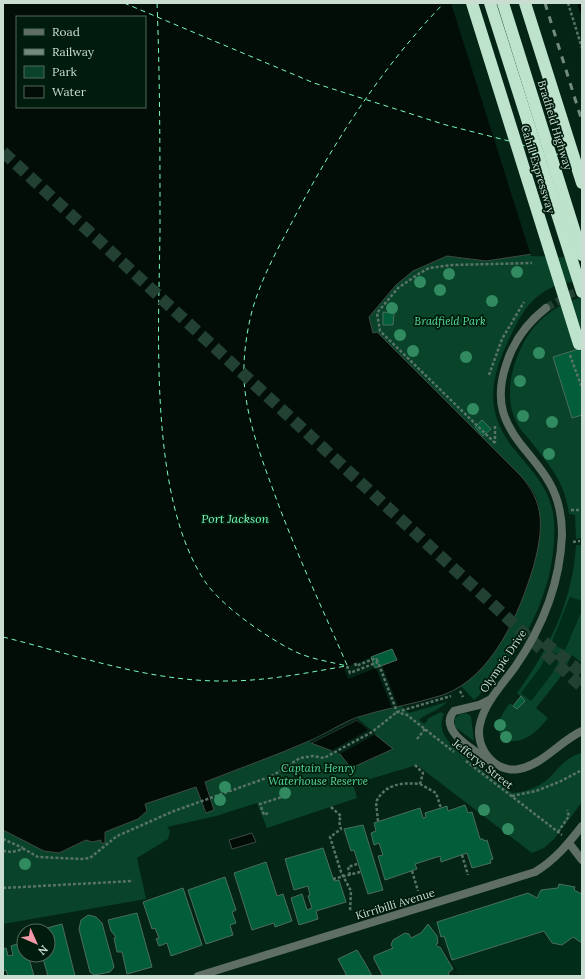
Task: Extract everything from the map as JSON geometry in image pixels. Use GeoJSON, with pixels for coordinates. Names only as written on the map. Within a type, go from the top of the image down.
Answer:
{"type":"FeatureCollection","features":[{"type":"Feature","properties":{"kind":"highway","name":"Cahill Expressway"},"geometry":{"type":"LineString","coordinates":[[472,3],[580,344]]}},
{"type":"Feature","properties":{"kind":"highway","name":"Cahill Expressway"},"geometry":{"type":"LineString","coordinates":[[490,3],[582,292]]}},
{"type":"Feature","properties":{"kind":"highway","name":"Bradfield Highway"},"geometry":{"type":"LineString","coordinates":[[503,3],[582,255]]}},
{"type":"Feature","properties":{"kind":"highway","name":"Bradfield Highway"},"geometry":{"type":"LineString","coordinates":[[525,3],[582,183]]}},
{"type":"Feature","properties":{"kind":"street","name":"Olympic Drive"},"geometry":{"type":"LineString","coordinates":[[495,765],[486,756],[481,745],[479,726],[483,713],[537,632],[552,594],[560,554],[560,516],[554,492],[543,472],[512,434],[506,423],[500,398],[502,376],[513,347],[522,332],[534,318],[546,308]]}},
{"type":"Feature","properties":{"kind":"street"},"geometry":{"type":"LineString","coordinates":[[491,699],[479,705],[454,711],[449,723],[457,736],[495,765],[505,769],[521,769],[535,763],[582,731]]}},
{"type":"Feature","properties":{"kind":"street","name":"Kirribilli Avenue"},"geometry":{"type":"LineString","coordinates":[[198,976],[536,872],[549,863],[569,843],[582,826]]}},
{"type":"Feature","properties":{"kind":"street"},"geometry":{"type":"LineString","coordinates":[[569,843],[582,860]]}},
{"type":"Feature","properties":{"kind":"path"},"geometry":{"type":"LineString","coordinates":[[568,3],[582,48]]}},
{"type":"Feature","properties":{"kind":"path"},"geometry":{"type":"LineString","coordinates":[[495,443],[380,331],[377,313],[398,288],[430,268],[452,264],[532,263]]}},
{"type":"Feature","properties":{"kind":"path"},"geometry":{"type":"LineString","coordinates":[[571,510],[582,510]]}},
{"type":"Feature","properties":{"kind":"path"},"geometry":{"type":"LineString","coordinates":[[572,542],[580,541]]}},
{"type":"Feature","properties":{"kind":"path"},"geometry":{"type":"LineString","coordinates":[[355,663],[356,666],[376,658],[397,712]]}},
{"type":"Feature","properties":{"kind":"path"},"geometry":{"type":"LineString","coordinates":[[347,666],[350,673],[378,662]]}},
{"type":"Feature","properties":{"kind":"path"},"geometry":{"type":"LineString","coordinates":[[3,839],[38,857],[82,859],[93,856],[117,836],[272,776],[300,758],[312,756],[324,758],[372,732],[397,712],[451,696]]}},
{"type":"Feature","properties":{"kind":"path","name":"Jefferys Street"},"geometry":{"type":"LineString","coordinates":[[397,712],[407,715],[456,753]]}},
{"type":"Feature","properties":{"kind":"path"},"geometry":{"type":"LineString","coordinates":[[417,739],[425,729]]}},
{"type":"Feature","properties":{"kind":"path","name":"Jefferys Street"},"geometry":{"type":"LineString","coordinates":[[462,758],[562,835]]}},
{"type":"Feature","properties":{"kind":"path"},"geometry":{"type":"LineString","coordinates":[[415,765],[423,772],[420,784]]}},
{"type":"Feature","properties":{"kind":"path"},"geometry":{"type":"LineString","coordinates":[[512,796],[536,791],[559,782],[582,770]]}},
{"type":"Feature","properties":{"kind":"path"},"geometry":{"type":"LineString","coordinates":[[378,821],[376,802],[384,791],[390,787],[402,783],[420,784],[436,794],[441,808]]}},
{"type":"Feature","properties":{"kind":"path"},"geometry":{"type":"LineString","coordinates":[[268,813],[264,815],[260,804],[282,796],[282,794]]}},
{"type":"Feature","properties":{"kind":"path"},"geometry":{"type":"LineString","coordinates":[[331,807],[341,816],[339,821],[341,829],[330,836],[343,877],[351,891],[350,912]]}},
{"type":"Feature","properties":{"kind":"path"},"geometry":{"type":"LineString","coordinates":[[558,832],[569,816],[567,810]]}},
{"type":"Feature","properties":{"kind":"path"},"geometry":{"type":"LineString","coordinates":[[3,851],[12,852],[24,849]]}},
{"type":"Feature","properties":{"kind":"path"},"geometry":{"type":"LineString","coordinates":[[462,855],[468,875]]}},
{"type":"Feature","properties":{"kind":"path"},"geometry":{"type":"LineString","coordinates":[[350,875],[348,867],[357,864]]}},
{"type":"Feature","properties":{"kind":"path"},"geometry":{"type":"LineString","coordinates":[[412,871],[418,891]]}},
{"type":"Feature","properties":{"kind":"path"},"geometry":{"type":"LineString","coordinates":[[333,880],[360,872]]}},
{"type":"Feature","properties":{"kind":"path"},"geometry":{"type":"LineString","coordinates":[[3,888],[133,881]]}},
{"type":"Feature","properties":{"kind":"shaded area"},"geometry":{"type":"Polygon","coordinates":[[[571,597],[582,601],[582,610],[565,650],[550,644],[571,597]]]}},
{"type":"Feature","properties":{"kind":"shaded area"},"geometry":{"type":"Polygon","coordinates":[[[550,650],[562,655],[551,675],[531,701],[521,693],[540,668],[550,650]]]}},
{"type":"Feature","properties":{"kind":"shaded area"},"geometry":{"type":"Polygon","coordinates":[[[559,884],[575,887],[574,891],[582,894],[582,976],[460,976],[430,922],[437,922],[559,884]]]}},
{"type":"Feature","properties":{"kind":"green space","name":"Bradfield Park"},"geometry":{"type":"Polygon","coordinates":[[[532,254],[567,255],[573,282],[563,283],[546,290],[532,302],[520,317],[501,356],[496,372],[493,402],[496,418],[503,433],[534,473],[545,490],[554,521],[554,546],[550,571],[543,596],[534,619],[507,663],[474,700],[460,685],[487,661],[498,647],[515,616],[528,583],[537,549],[541,523],[539,505],[533,491],[520,475],[377,333],[373,333],[368,317],[396,285],[413,271],[447,256],[486,261],[532,254]]]}},
{"type":"Feature","properties":{"kind":"green space"},"geometry":{"type":"Polygon","coordinates":[[[582,297],[582,530],[581,538],[576,539],[575,515],[569,514],[561,484],[545,460],[517,424],[510,397],[513,369],[517,356],[530,332],[553,310],[570,301],[582,297]]]}},
{"type":"Feature","properties":{"kind":"green space"},"geometry":{"type":"Polygon","coordinates":[[[576,545],[582,545],[582,601],[570,597],[551,644],[565,650],[582,610],[582,663],[572,655],[559,679],[536,708],[548,718],[534,733],[522,740],[509,741],[502,739],[499,729],[500,720],[510,703],[517,709],[525,701],[517,693],[529,676],[549,641],[564,604],[574,565],[576,545]],[[550,650],[540,668],[521,693],[531,701],[551,675],[562,656],[550,650]]]}},
{"type":"Feature","properties":{"kind":"green space","name":"Captain Henry Waterhouse Reserve"},"geometry":{"type":"Polygon","coordinates":[[[447,702],[440,708],[419,720],[424,724],[428,720],[427,719],[441,712],[444,714],[442,718],[442,730],[445,737],[451,744],[448,743],[512,793],[522,792],[541,784],[560,766],[572,757],[582,753],[582,802],[554,839],[544,848],[532,853],[417,765],[353,784],[357,798],[267,828],[257,803],[216,816],[167,827],[170,831],[168,839],[137,858],[146,899],[3,924],[3,830],[44,851],[59,853],[86,840],[92,842],[101,840],[105,832],[138,819],[145,804],[197,786],[205,813],[214,810],[205,782],[310,741],[357,718],[399,704],[409,713],[447,702]]]}},
{"type":"Feature","properties":{"kind":"green space"},"geometry":{"type":"Polygon","coordinates":[[[466,713],[471,716],[474,741],[455,727],[455,718],[460,714],[466,713]]]}},
{"type":"Feature","properties":{"kind":"water","name":"Port Jackson"},"geometry":{"type":"Polygon","coordinates":[[[3,3],[582,3],[582,256],[532,254],[486,261],[447,256],[413,271],[396,285],[369,317],[373,333],[377,332],[520,475],[534,496],[540,517],[537,552],[521,603],[502,641],[476,674],[461,686],[443,695],[358,717],[315,738],[205,782],[214,810],[206,813],[196,787],[145,804],[147,811],[138,819],[105,832],[105,843],[101,843],[101,840],[92,842],[86,840],[59,853],[44,851],[3,830],[3,3]]]}},
{"type":"Feature","properties":{"kind":"water"},"geometry":{"type":"Polygon","coordinates":[[[357,720],[393,749],[351,768],[340,754],[311,743],[357,720]]]}},
{"type":"Feature","properties":{"kind":"water"},"geometry":{"type":"Polygon","coordinates":[[[252,833],[256,842],[232,849],[229,840],[252,833]]]}},
{"type":"Feature","properties":{"kind":"pier"},"geometry":{"type":"Polygon","coordinates":[[[451,3],[577,3],[582,19],[582,258],[531,256],[451,3]]]}},
{"type":"Feature","properties":{"kind":"pier"},"geometry":{"type":"Polygon","coordinates":[[[392,649],[397,660],[382,665],[398,706],[392,708],[376,668],[348,679],[344,668],[392,649]]]}},
{"type":"Feature","properties":{"kind":"pier"},"geometry":{"type":"Polygon","coordinates":[[[357,718],[376,734],[340,754],[331,751],[368,730],[357,720],[311,743],[310,741],[357,718]]]}},
{"type":"Feature","properties":{"kind":"building"},"geometry":{"type":"Polygon","coordinates":[[[383,312],[394,313],[393,325],[383,325],[383,312]]]}},
{"type":"Feature","properties":{"kind":"building"},"geometry":{"type":"Polygon","coordinates":[[[582,348],[582,415],[572,418],[553,357],[582,348]]]}},
{"type":"Feature","properties":{"kind":"building"},"geometry":{"type":"Polygon","coordinates":[[[482,420],[491,429],[483,436],[475,427],[482,420]]]}},
{"type":"Feature","properties":{"kind":"building"},"geometry":{"type":"Polygon","coordinates":[[[392,649],[397,660],[375,668],[371,657],[392,649]]]}},
{"type":"Feature","properties":{"kind":"building"},"geometry":{"type":"Polygon","coordinates":[[[521,696],[525,701],[517,709],[513,706],[521,696]]]}},
{"type":"Feature","properties":{"kind":"building"},"geometry":{"type":"Polygon","coordinates":[[[465,805],[468,813],[472,812],[480,839],[483,839],[484,841],[487,840],[493,859],[490,860],[491,863],[472,868],[467,853],[441,862],[440,856],[415,864],[417,869],[385,880],[378,856],[383,855],[379,843],[374,845],[371,833],[376,831],[374,823],[420,808],[423,818],[426,817],[425,813],[447,806],[448,811],[465,805]]]}},
{"type":"Feature","properties":{"kind":"building"},"geometry":{"type":"Polygon","coordinates":[[[363,825],[383,890],[368,894],[354,850],[351,851],[344,829],[363,825]]]}},
{"type":"Feature","properties":{"kind":"building"},"geometry":{"type":"Polygon","coordinates":[[[323,848],[334,881],[339,880],[346,902],[316,911],[318,919],[299,925],[291,898],[302,894],[307,910],[312,908],[308,896],[310,895],[308,886],[294,890],[285,859],[323,848]]]}},
{"type":"Feature","properties":{"kind":"building"},"geometry":{"type":"Polygon","coordinates":[[[266,862],[277,896],[283,894],[292,921],[275,927],[274,923],[252,930],[234,873],[266,862]]]}},
{"type":"Feature","properties":{"kind":"building"},"geometry":{"type":"Polygon","coordinates":[[[225,877],[236,910],[232,912],[236,923],[230,925],[233,935],[206,944],[188,890],[225,877]]]}},
{"type":"Feature","properties":{"kind":"building"},"geometry":{"type":"Polygon","coordinates":[[[559,884],[575,887],[574,890],[582,894],[582,943],[573,937],[562,945],[552,943],[544,931],[452,960],[444,936],[441,937],[437,922],[528,893],[537,898],[541,890],[558,888],[559,884]]]}},
{"type":"Feature","properties":{"kind":"building"},"geometry":{"type":"Polygon","coordinates":[[[183,888],[202,945],[171,956],[167,943],[159,946],[156,939],[159,938],[155,928],[152,929],[143,902],[183,888]]]}},
{"type":"Feature","properties":{"kind":"building"},"geometry":{"type":"Polygon","coordinates":[[[137,913],[152,967],[127,974],[122,952],[117,952],[114,938],[116,937],[111,931],[108,920],[137,913]]]}},
{"type":"Feature","properties":{"kind":"building"},"geometry":{"type":"Polygon","coordinates":[[[88,915],[96,917],[102,923],[114,967],[110,972],[94,975],[90,972],[79,929],[81,920],[88,915]]]}},
{"type":"Feature","properties":{"kind":"building"},"geometry":{"type":"Polygon","coordinates":[[[62,924],[75,976],[48,976],[44,963],[56,963],[56,926],[62,924]]]}},
{"type":"Feature","properties":{"kind":"building"},"geometry":{"type":"Polygon","coordinates":[[[428,924],[437,936],[438,943],[436,944],[440,947],[453,969],[448,973],[450,976],[383,976],[374,959],[374,956],[393,948],[391,945],[393,940],[405,933],[409,934],[411,938],[421,933],[428,924]]]}},
{"type":"Feature","properties":{"kind":"building"},"geometry":{"type":"Polygon","coordinates":[[[16,944],[16,963],[30,963],[34,976],[8,976],[6,970],[3,971],[3,949],[6,948],[8,956],[13,955],[11,946],[16,944]]]}},
{"type":"Feature","properties":{"kind":"building"},"geometry":{"type":"Polygon","coordinates":[[[357,950],[372,976],[345,976],[346,974],[338,959],[357,950]]]}},
{"type":"Feature","properties":{"kind":"ferry route"},"geometry":{"type":"LineString","coordinates":[[124,3],[314,83],[446,125],[509,141]]}},
{"type":"Feature","properties":{"kind":"ferry route"},"geometry":{"type":"LineString","coordinates":[[157,3],[160,145],[159,364],[161,412],[166,461],[174,506],[187,548],[206,583],[214,593],[235,612],[260,631],[285,646],[302,654],[347,666]]}},
{"type":"Feature","properties":{"kind":"ferry route"},"geometry":{"type":"LineString","coordinates":[[347,665],[310,582],[276,498],[258,448],[248,411],[245,389],[244,361],[246,343],[252,311],[261,284],[279,246],[324,163],[379,80],[421,28],[444,3]]}},
{"type":"Feature","properties":{"kind":"ferry route"},"geometry":{"type":"LineString","coordinates":[[522,145],[530,147]]}},
{"type":"Feature","properties":{"kind":"ferry route"},"geometry":{"type":"LineString","coordinates":[[556,154],[567,156]]}},
{"type":"Feature","properties":{"kind":"ferry route"},"geometry":{"type":"LineString","coordinates":[[3,637],[113,666],[169,677],[198,680],[256,680],[346,666]]}},
{"type":"Feature","properties":{"kind":"tunnel"},"geometry":{"type":"LineString","coordinates":[[3,152],[582,687]]}},
{"type":"Feature","properties":{"kind":"tunnel"},"geometry":{"type":"LineString","coordinates":[[546,308],[571,294],[582,290]]}},
{"type":"Feature","properties":{"kind":"tunnel"},"geometry":{"type":"LineString","coordinates":[[544,642],[582,673]]}},
{"type":"Feature","properties":{"kind":"railway"},"geometry":{"type":"LineString","coordinates":[[545,3],[582,121]]}}]}
